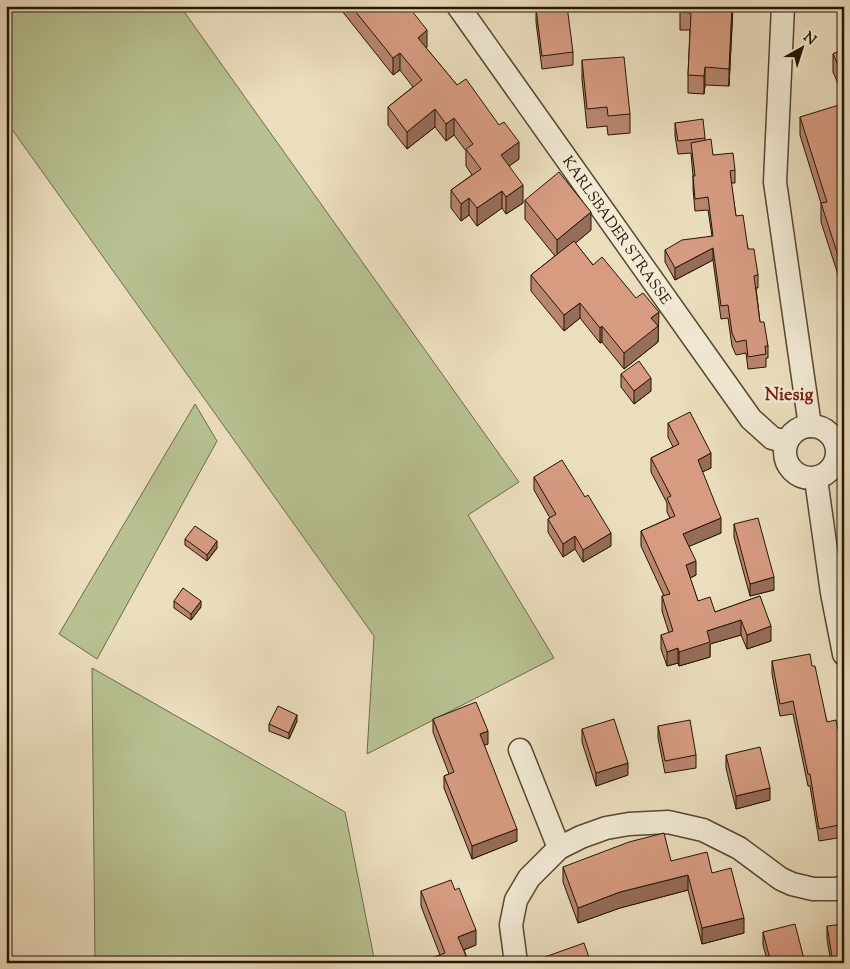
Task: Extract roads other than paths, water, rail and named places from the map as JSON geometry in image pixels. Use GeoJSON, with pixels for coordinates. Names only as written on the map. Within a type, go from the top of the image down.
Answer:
{"type":"FeatureCollection","features":[{"type":"Feature","properties":{"kind":"street","name":"KARLSBADER STRASSE"},"geometry":{"type":"LineString","coordinates":[[458,6],[751,419],[772,438],[786,442]]}},
{"type":"Feature","properties":{"kind":"street"},"geometry":{"type":"LineString","coordinates":[[783,6],[775,182],[810,426]]}},
{"type":"Feature","properties":{"kind":"street"},"geometry":{"type":"LineString","coordinates":[[810,426],[820,427],[829,432],[841,450],[832,469],[825,475],[816,478],[808,478],[793,472],[785,458],[786,442],[792,434],[800,428],[810,426]]}},
{"type":"Feature","properties":{"kind":"street"},"geometry":{"type":"LineString","coordinates":[[816,478],[832,593],[844,654]]}},
{"type":"Feature","properties":{"kind":"street"},"geometry":{"type":"LineString","coordinates":[[520,750],[559,848]]}},
{"type":"Feature","properties":{"kind":"street"},"geometry":{"type":"LineString","coordinates":[[516,963],[511,925],[516,900],[529,878],[559,848],[581,837],[606,828],[629,824],[668,822],[703,830],[739,848],[781,879],[792,884],[813,889],[844,887]]}},
{"type":"Feature","properties":{"kind":"district","name":"Niesig"},"geometry":{"type":"Point","coordinates":[789,394]}}]}
